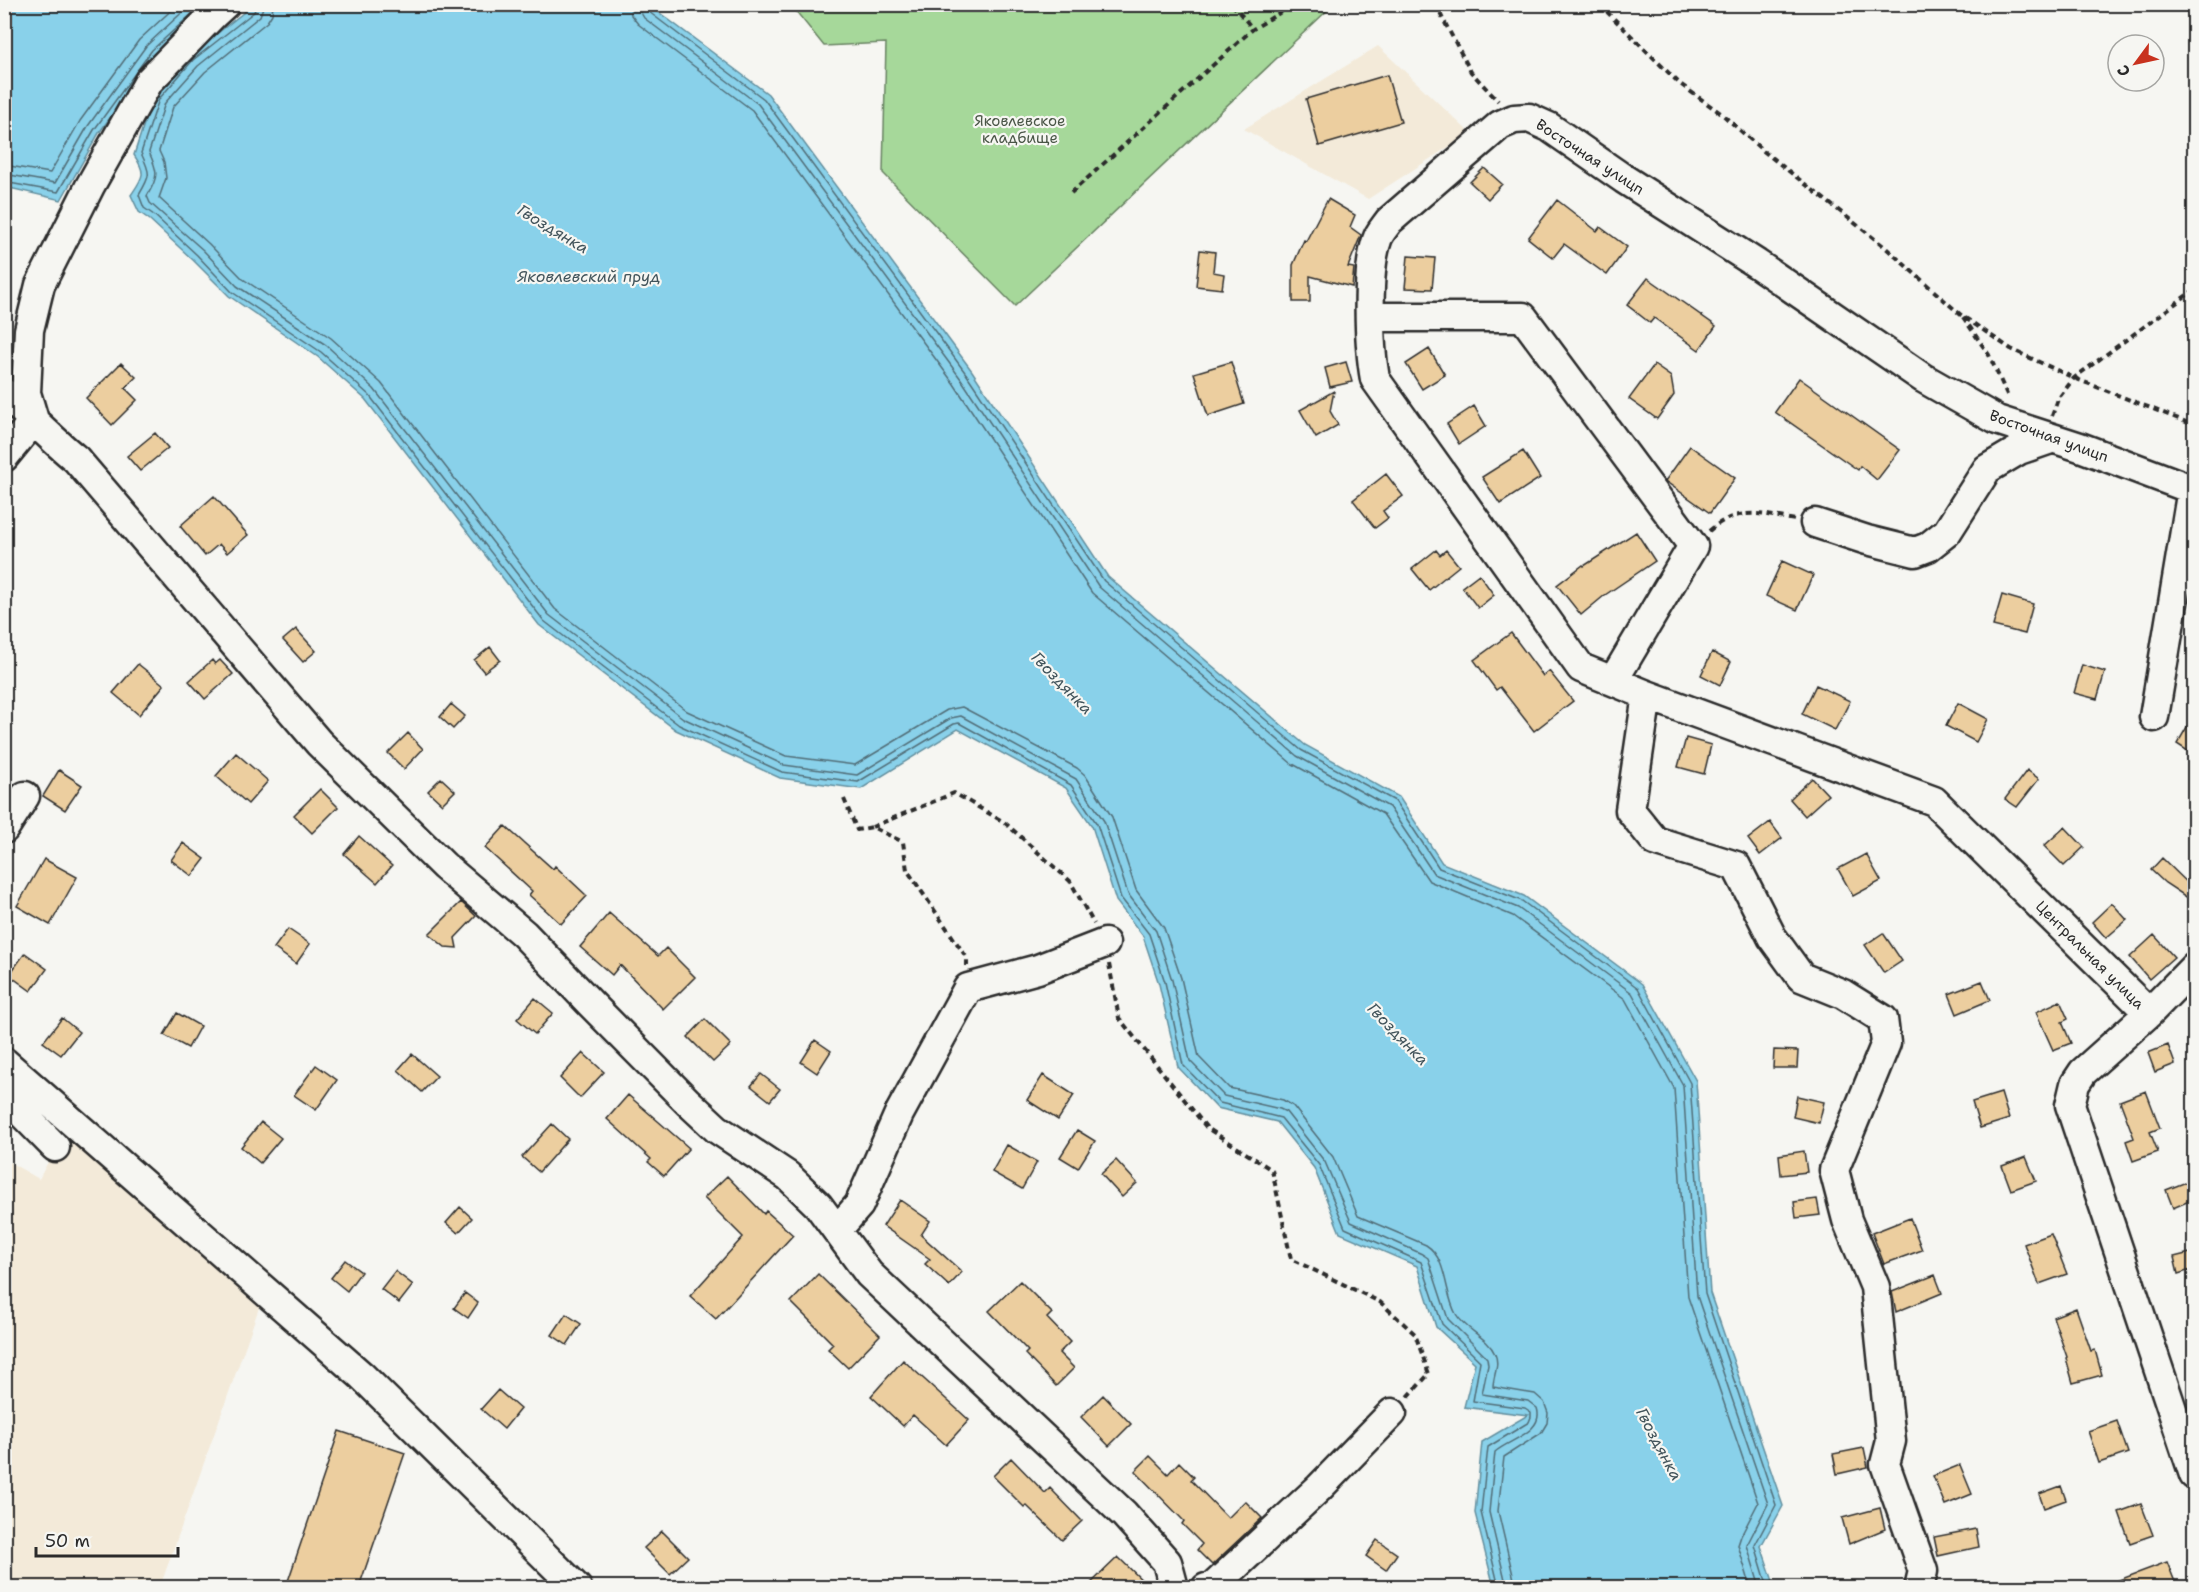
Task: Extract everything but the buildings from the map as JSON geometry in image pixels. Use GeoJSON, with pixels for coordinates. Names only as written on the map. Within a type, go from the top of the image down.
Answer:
{"type":"FeatureCollection","features":[{"type":"Feature","properties":{"kind":"street"},"geometry":{"type":"LineString","coordinates":[[34,420],[26,393],[29,330],[40,285],[90,186],[149,81],[225,4]]}},
{"type":"Feature","properties":{"kind":"street","name":"Восточная улицп"},"geometry":{"type":"LineString","coordinates":[[1613,681],[1581,668],[1387,398],[1375,379],[1370,352],[1371,272],[1377,240],[1389,220],[1500,125],[1514,119],[1529,118],[1549,127],[1624,179],[1757,264],[1923,378],[1997,420],[2052,432],[2080,447],[2193,490]]}},
{"type":"Feature","properties":{"kind":"street"},"geometry":{"type":"LineString","coordinates":[[1371,316],[1523,317],[1693,546],[1613,681]]}},
{"type":"Feature","properties":{"kind":"street"},"geometry":{"type":"LineString","coordinates":[[4,393],[34,420],[40,429],[76,459],[319,743],[444,866],[524,934],[591,1005],[717,1129],[788,1176],[818,1205],[869,1274],[1124,1514],[1167,1562],[1174,1587]]}},
{"type":"Feature","properties":{"kind":"street"},"geometry":{"type":"LineString","coordinates":[[4,457],[34,420]]}},
{"type":"Feature","properties":{"kind":"street"},"geometry":{"type":"LineString","coordinates":[[1815,523],[1867,540],[1915,552],[1928,547],[1947,532],[1987,469],[2052,432]]}},
{"type":"Feature","properties":{"kind":"street"},"geometry":{"type":"LineString","coordinates":[[2154,717],[2193,490]]}},
{"type":"Feature","properties":{"kind":"street","name":"Центральная улица"},"geometry":{"type":"LineString","coordinates":[[1613,681],[1934,801],[2150,1013],[2083,1072],[2075,1084],[2070,1106],[2194,1475]]}},
{"type":"Feature","properties":{"kind":"street"},"geometry":{"type":"LineString","coordinates":[[1647,695],[1630,810],[1655,841],[1736,866],[1772,937],[1801,977],[1844,994],[1883,1019],[1886,1044],[1834,1170],[1847,1220],[1875,1287],[1891,1442],[1885,1464],[1923,1571],[1919,1587]]}},
{"type":"Feature","properties":{"kind":"street"},"geometry":{"type":"LineString","coordinates":[[4,829],[25,796]]}},
{"type":"Feature","properties":{"kind":"street"},"geometry":{"type":"LineString","coordinates":[[837,1230],[859,1204],[899,1114],[968,988],[1038,969],[1105,943]]}},
{"type":"Feature","properties":{"kind":"street"},"geometry":{"type":"LineString","coordinates":[[2150,1013],[2194,967]]}},
{"type":"Feature","properties":{"kind":"street"},"geometry":{"type":"LineString","coordinates":[[4,1062],[362,1376],[577,1587]]}},
{"type":"Feature","properties":{"kind":"street"},"geometry":{"type":"LineString","coordinates":[[4,1095],[55,1147]]}},
{"type":"Feature","properties":{"kind":"street"},"geometry":{"type":"LineString","coordinates":[[1206,1587],[1214,1586],[1319,1488],[1392,1413]]}},
{"type":"Feature","properties":{"kind":"path"},"geometry":{"type":"LineString","coordinates":[[1232,4],[1253,29]]}},
{"type":"Feature","properties":{"kind":"path"},"geometry":{"type":"LineString","coordinates":[[1071,193],[1253,29],[1294,4]]}},
{"type":"Feature","properties":{"kind":"path"},"geometry":{"type":"LineString","coordinates":[[1435,4],[1471,72],[1514,119]]}},
{"type":"Feature","properties":{"kind":"path"},"geometry":{"type":"LineString","coordinates":[[1599,4],[1680,84],[1722,114],[1762,150],[1885,247],[1961,315],[2011,349],[2074,378],[2194,425]]}},
{"type":"Feature","properties":{"kind":"path"},"geometry":{"type":"LineString","coordinates":[[2052,432],[2052,418],[2058,399],[2074,378],[2194,290]]}},
{"type":"Feature","properties":{"kind":"path"},"geometry":{"type":"LineString","coordinates":[[1961,315],[1989,355],[2007,396],[2014,403]]}},
{"type":"Feature","properties":{"kind":"path"},"geometry":{"type":"LineString","coordinates":[[1693,546],[1713,528],[1735,514],[1763,514],[1815,523]]}},
{"type":"Feature","properties":{"kind":"path"},"geometry":{"type":"LineString","coordinates":[[844,799],[857,830],[954,793],[1004,822],[1070,881],[1105,943],[1119,1018],[1207,1128],[1272,1170],[1291,1259],[1380,1302],[1415,1334],[1429,1374],[1392,1413]]}},
{"type":"Feature","properties":{"kind":"path"},"geometry":{"type":"LineString","coordinates":[[872,826],[903,842],[908,870],[967,958],[968,988]]}},
{"type":"Feature","properties":{"kind":"shaded area"},"geometry":{"type":"Polygon","coordinates":[[[1378,46],[1470,133],[1368,199],[1244,129],[1378,46]]]}},
{"type":"Feature","properties":{"kind":"shaded area"},"geometry":{"type":"Polygon","coordinates":[[[66,1128],[261,1302],[160,1587],[5,1587],[4,1159],[39,1179],[66,1128]]]}},
{"type":"Feature","properties":{"kind":"green space","name":"Яковлевское кладбище"},"geometry":{"type":"Polygon","coordinates":[[[791,5],[1333,5],[1015,306],[883,173],[886,43],[824,46],[791,5]]]}},
{"type":"Feature","properties":{"kind":"water"},"geometry":{"type":"Polygon","coordinates":[[[5,5],[211,5],[157,53],[99,133],[61,200],[5,187],[5,5]]]}},
{"type":"Feature","properties":{"kind":"water","name":"Яковлевский пруд"},"geometry":{"type":"Polygon","coordinates":[[[253,5],[649,5],[768,94],[972,371],[1108,577],[1305,745],[1399,797],[1442,863],[1524,896],[1642,984],[1696,1081],[1710,1293],[1783,1506],[1761,1546],[1775,1587],[1494,1587],[1475,1513],[1482,1442],[1528,1415],[1464,1407],[1475,1363],[1436,1327],[1417,1266],[1340,1233],[1314,1168],[1277,1122],[1217,1108],[1178,1067],[1159,984],[1143,936],[1116,901],[1092,826],[1066,788],[958,729],[861,789],[780,778],[676,730],[539,625],[365,399],[318,357],[229,296],[139,212],[131,195],[142,171],[134,155],[153,96],[189,56],[253,5]]]}},
{"type":"Feature","properties":{"kind":"water label","name":"Гвоздянка"},"geometry":{"type":"Point","coordinates":[553,229]}},
{"type":"Feature","properties":{"kind":"water label","name":"Гвоздянка"},"geometry":{"type":"Point","coordinates":[1062,683]}},
{"type":"Feature","properties":{"kind":"water label","name":"Гвоздянка"},"geometry":{"type":"Point","coordinates":[1398,1034]}},
{"type":"Feature","properties":{"kind":"water label","name":"Гвоздянка"},"geometry":{"type":"Point","coordinates":[1659,1444]}}]}
